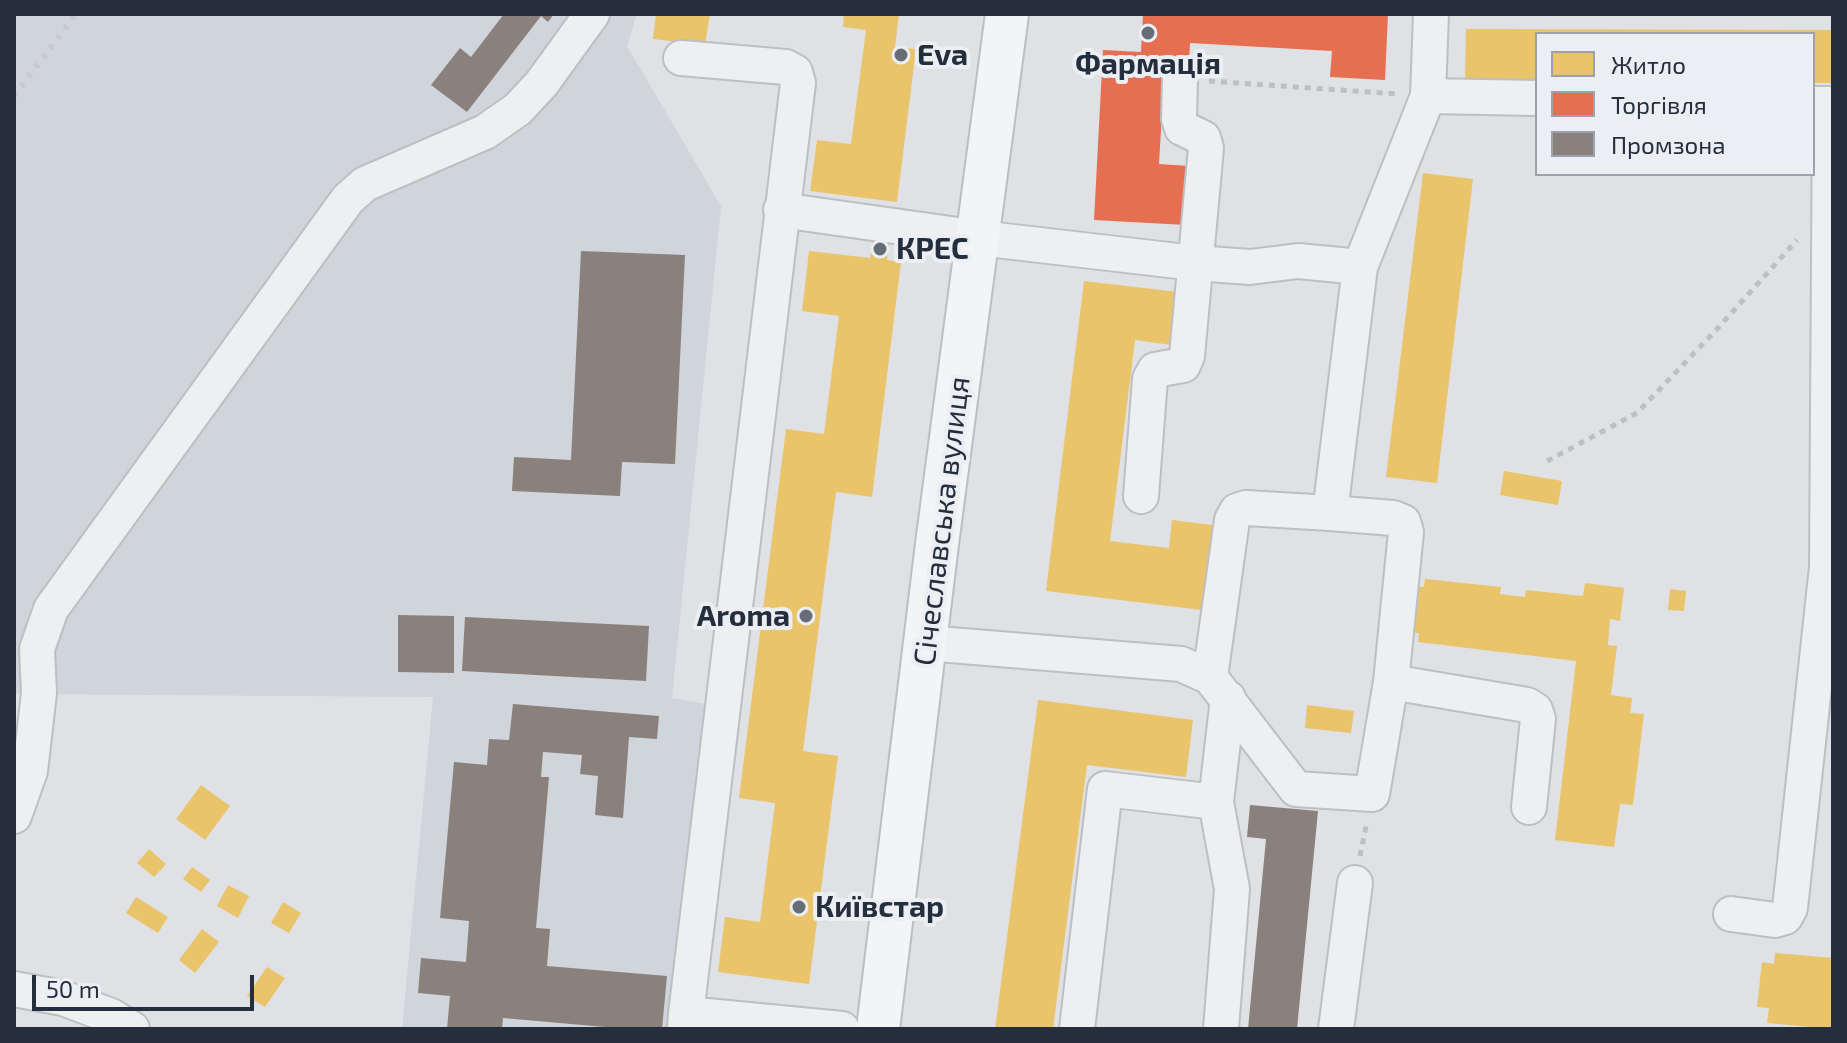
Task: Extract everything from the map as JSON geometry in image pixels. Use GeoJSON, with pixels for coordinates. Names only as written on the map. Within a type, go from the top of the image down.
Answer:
{"type":"FeatureCollection","features":[{"type":"Feature","properties":{"kind":"main road","name":"Січеславська вулиця"},"geometry":{"type":"LineString","coordinates":[[878,1029],[1007,14]]}},
{"type":"Feature","properties":{"kind":"street"},"geometry":{"type":"LineString","coordinates":[[14,816],[30,771],[39,693],[37,649],[51,609],[60,596],[348,199],[375,180],[485,132],[518,109],[542,83],[592,14]]}},
{"type":"Feature","properties":{"kind":"street"},"geometry":{"type":"LineString","coordinates":[[1330,513],[1360,267],[1428,96],[1431,14]]}},
{"type":"Feature","properties":{"kind":"street"},"geometry":{"type":"LineString","coordinates":[[681,58],[786,67],[795,72],[798,83],[685,1021],[842,1029]]}},
{"type":"Feature","properties":{"kind":"street"},"geometry":{"type":"LineString","coordinates":[[1141,496],[1150,379],[1155,370],[1183,365],[1187,356],[1206,148],[1203,138],[1182,128],[1179,119],[1180,79]]}},
{"type":"Feature","properties":{"kind":"street"},"geometry":{"type":"LineString","coordinates":[[1428,96],[1535,98]]}},
{"type":"Feature","properties":{"kind":"street"},"geometry":{"type":"LineString","coordinates":[[1731,914],[1775,920],[1785,917],[1790,908],[1830,567],[1829,204],[1825,104]]}},
{"type":"Feature","properties":{"kind":"street"},"geometry":{"type":"LineString","coordinates":[[781,210],[979,238],[1195,263],[1250,267],[1298,261],[1360,267]]}},
{"type":"Feature","properties":{"kind":"street"},"geometry":{"type":"LineString","coordinates":[[926,643],[1181,664],[1219,688],[1296,789],[1372,794],[1391,682],[1406,532],[1403,522],[1393,518],[1246,508],[1237,511],[1232,520],[1219,688],[1216,802],[1232,889],[1221,1029]]}},
{"type":"Feature","properties":{"kind":"street"},"geometry":{"type":"LineString","coordinates":[[1391,682],[1527,705],[1535,710],[1538,719],[1529,807]]}},
{"type":"Feature","properties":{"kind":"street"},"geometry":{"type":"LineString","coordinates":[[1077,1029],[1105,789],[1216,802]]}},
{"type":"Feature","properties":{"kind":"street"},"geometry":{"type":"LineString","coordinates":[[1336,1029],[1355,883]]}},
{"type":"Feature","properties":{"kind":"street"},"geometry":{"type":"LineString","coordinates":[[14,989],[63,998],[111,1016],[132,1029]]}},
{"type":"Feature","properties":{"kind":"path"},"geometry":{"type":"LineString","coordinates":[[1180,79],[1428,96]]}},
{"type":"Feature","properties":{"kind":"path"},"geometry":{"type":"LineString","coordinates":[[1547,461],[1637,413],[1829,204]]}},
{"type":"Feature","properties":{"kind":"path"},"geometry":{"type":"LineString","coordinates":[[1355,883],[1372,794]]}},
{"type":"Feature","properties":{"kind":"shaded area"},"geometry":{"type":"Polygon","coordinates":[[[14,14],[637,14],[627,46],[721,206],[672,698],[728,708],[699,1029],[402,1029],[433,697],[14,694],[14,14]]]}},
{"type":"Feature","properties":{"kind":"building: Житло"},"geometry":{"type":"Polygon","coordinates":[[[656,14],[710,14],[705,45],[653,39],[656,14]]]}},
{"type":"Feature","properties":{"kind":"building: Житло"},"geometry":{"type":"Polygon","coordinates":[[[839,14],[899,14],[895,47],[916,49],[897,202],[810,191],[817,140],[851,144],[866,30],[843,27],[844,17],[839,14]]]}},
{"type":"Feature","properties":{"kind":"building: Житло"},"geometry":{"type":"Polygon","coordinates":[[[1466,29],[1833,30],[1833,83],[1815,83],[1815,32],[1535,32],[1535,82],[1465,82],[1466,29]]]}},
{"type":"Feature","properties":{"kind":"building: Житло"},"geometry":{"type":"Polygon","coordinates":[[[1423,173],[1473,179],[1437,483],[1386,477],[1423,173]]]}},
{"type":"Feature","properties":{"kind":"building: Житло"},"geometry":{"type":"Polygon","coordinates":[[[873,238],[890,240],[887,260],[901,262],[872,497],[836,492],[803,751],[838,756],[809,984],[718,972],[725,917],[760,922],[775,803],[739,798],[786,429],[824,434],[839,316],[802,311],[809,251],[870,258],[873,238]]]}},
{"type":"Feature","properties":{"kind":"building: Житло"},"geometry":{"type":"Polygon","coordinates":[[[1084,281],[1178,292],[1172,345],[1135,340],[1110,541],[1169,548],[1172,520],[1221,526],[1210,611],[1046,591],[1084,281]]]}},
{"type":"Feature","properties":{"kind":"building: Житло"},"geometry":{"type":"Polygon","coordinates":[[[1504,471],[1562,481],[1558,505],[1500,495],[1504,471]]]}},
{"type":"Feature","properties":{"kind":"building: Житло"},"geometry":{"type":"Polygon","coordinates":[[[1425,579],[1501,587],[1500,594],[1525,597],[1526,590],[1583,596],[1585,583],[1624,588],[1620,621],[1610,619],[1608,645],[1617,646],[1611,695],[1632,698],[1630,713],[1644,714],[1633,805],[1620,804],[1614,847],[1555,840],[1576,661],[1418,642],[1419,633],[1405,632],[1411,586],[1424,587],[1425,579]]]}},
{"type":"Feature","properties":{"kind":"building: Житло"},"geometry":{"type":"Polygon","coordinates":[[[1670,589],[1686,591],[1684,611],[1668,610],[1670,589]]]}},
{"type":"Feature","properties":{"kind":"building: Житло"},"geometry":{"type":"Polygon","coordinates":[[[1038,700],[1193,720],[1186,777],[1087,765],[1053,1029],[995,1029],[1038,700]]]}},
{"type":"Feature","properties":{"kind":"building: Житло"},"geometry":{"type":"Polygon","coordinates":[[[1307,705],[1354,711],[1351,733],[1305,728],[1307,705]]]}},
{"type":"Feature","properties":{"kind":"building: Житло"},"geometry":{"type":"Polygon","coordinates":[[[201,785],[230,806],[205,840],[176,819],[201,785]]]}},
{"type":"Feature","properties":{"kind":"building: Житло"},"geometry":{"type":"Polygon","coordinates":[[[149,849],[166,864],[154,877],[137,863],[149,849]]]}},
{"type":"Feature","properties":{"kind":"building: Житло"},"geometry":{"type":"Polygon","coordinates":[[[192,867],[210,880],[201,892],[183,879],[192,867]]]}},
{"type":"Feature","properties":{"kind":"building: Житло"},"geometry":{"type":"Polygon","coordinates":[[[228,885],[249,896],[238,918],[217,906],[228,885]]]}},
{"type":"Feature","properties":{"kind":"building: Житло"},"geometry":{"type":"Polygon","coordinates":[[[136,897],[168,917],[158,933],[126,913],[136,897]]]}},
{"type":"Feature","properties":{"kind":"building: Житло"},"geometry":{"type":"Polygon","coordinates":[[[283,902],[301,913],[289,933],[271,923],[283,902]]]}},
{"type":"Feature","properties":{"kind":"building: Житло"},"geometry":{"type":"Polygon","coordinates":[[[202,929],[219,942],[195,973],[179,960],[202,929]]]}},
{"type":"Feature","properties":{"kind":"building: Житло"},"geometry":{"type":"Polygon","coordinates":[[[1775,953],[1833,958],[1833,1029],[1767,1023],[1769,1008],[1757,1007],[1762,962],[1774,964],[1775,953]]]}},
{"type":"Feature","properties":{"kind":"building: Житло"},"geometry":{"type":"Polygon","coordinates":[[[267,967],[285,978],[265,1007],[247,996],[267,967]]]}},
{"type":"Feature","properties":{"kind":"building: Торгівля"},"geometry":{"type":"Polygon","coordinates":[[[1143,14],[1388,14],[1385,80],[1330,77],[1332,51],[1190,43],[1189,62],[1165,61],[1159,164],[1189,166],[1186,225],[1094,220],[1103,50],[1141,52],[1143,14]]]}},
{"type":"Feature","properties":{"kind":"building: Промзона"},"geometry":{"type":"Polygon","coordinates":[[[504,14],[554,14],[548,22],[541,16],[467,112],[431,85],[460,48],[471,57],[504,14]]]}},
{"type":"Feature","properties":{"kind":"building: Промзона"},"geometry":{"type":"Polygon","coordinates":[[[581,251],[685,255],[675,464],[622,462],[620,496],[512,491],[514,457],[571,460],[581,251]]]}},
{"type":"Feature","properties":{"kind":"building: Промзона"},"geometry":{"type":"Polygon","coordinates":[[[398,615],[454,616],[454,673],[398,672],[398,615]]]}},
{"type":"Feature","properties":{"kind":"building: Промзона"},"geometry":{"type":"Polygon","coordinates":[[[465,617],[649,626],[646,681],[462,671],[465,617]]]}},
{"type":"Feature","properties":{"kind":"building: Промзона"},"geometry":{"type":"Polygon","coordinates":[[[513,704],[659,716],[657,739],[629,737],[623,818],[595,815],[598,776],[580,774],[582,755],[543,752],[541,777],[549,777],[536,928],[550,929],[547,966],[667,976],[662,1029],[627,1029],[503,1018],[502,1029],[447,1029],[450,996],[418,993],[421,958],[466,962],[469,921],[440,918],[454,762],[487,765],[489,739],[509,740],[513,704]]]}},
{"type":"Feature","properties":{"kind":"building: Промзона"},"geometry":{"type":"Polygon","coordinates":[[[1250,805],[1318,811],[1297,1029],[1248,1029],[1266,839],[1247,837],[1250,805]]]}},
{"type":"Feature","properties":{"kind":"railway"},"geometry":{"type":"LineString","coordinates":[[14,96],[76,14]]}},
{"type":"Feature","properties":{"kind":"place","name":"Фармація"},"geometry":{"type":"Point","coordinates":[1148,33]}},
{"type":"Feature","properties":{"kind":"place","name":"Eva"},"geometry":{"type":"Point","coordinates":[901,55]}},
{"type":"Feature","properties":{"kind":"place","name":"КРЕС"},"geometry":{"type":"Point","coordinates":[880,249]}},
{"type":"Feature","properties":{"kind":"place","name":"Aroma"},"geometry":{"type":"Point","coordinates":[806,616]}},
{"type":"Feature","properties":{"kind":"place","name":"Київстар"},"geometry":{"type":"Point","coordinates":[799,907]}}]}
